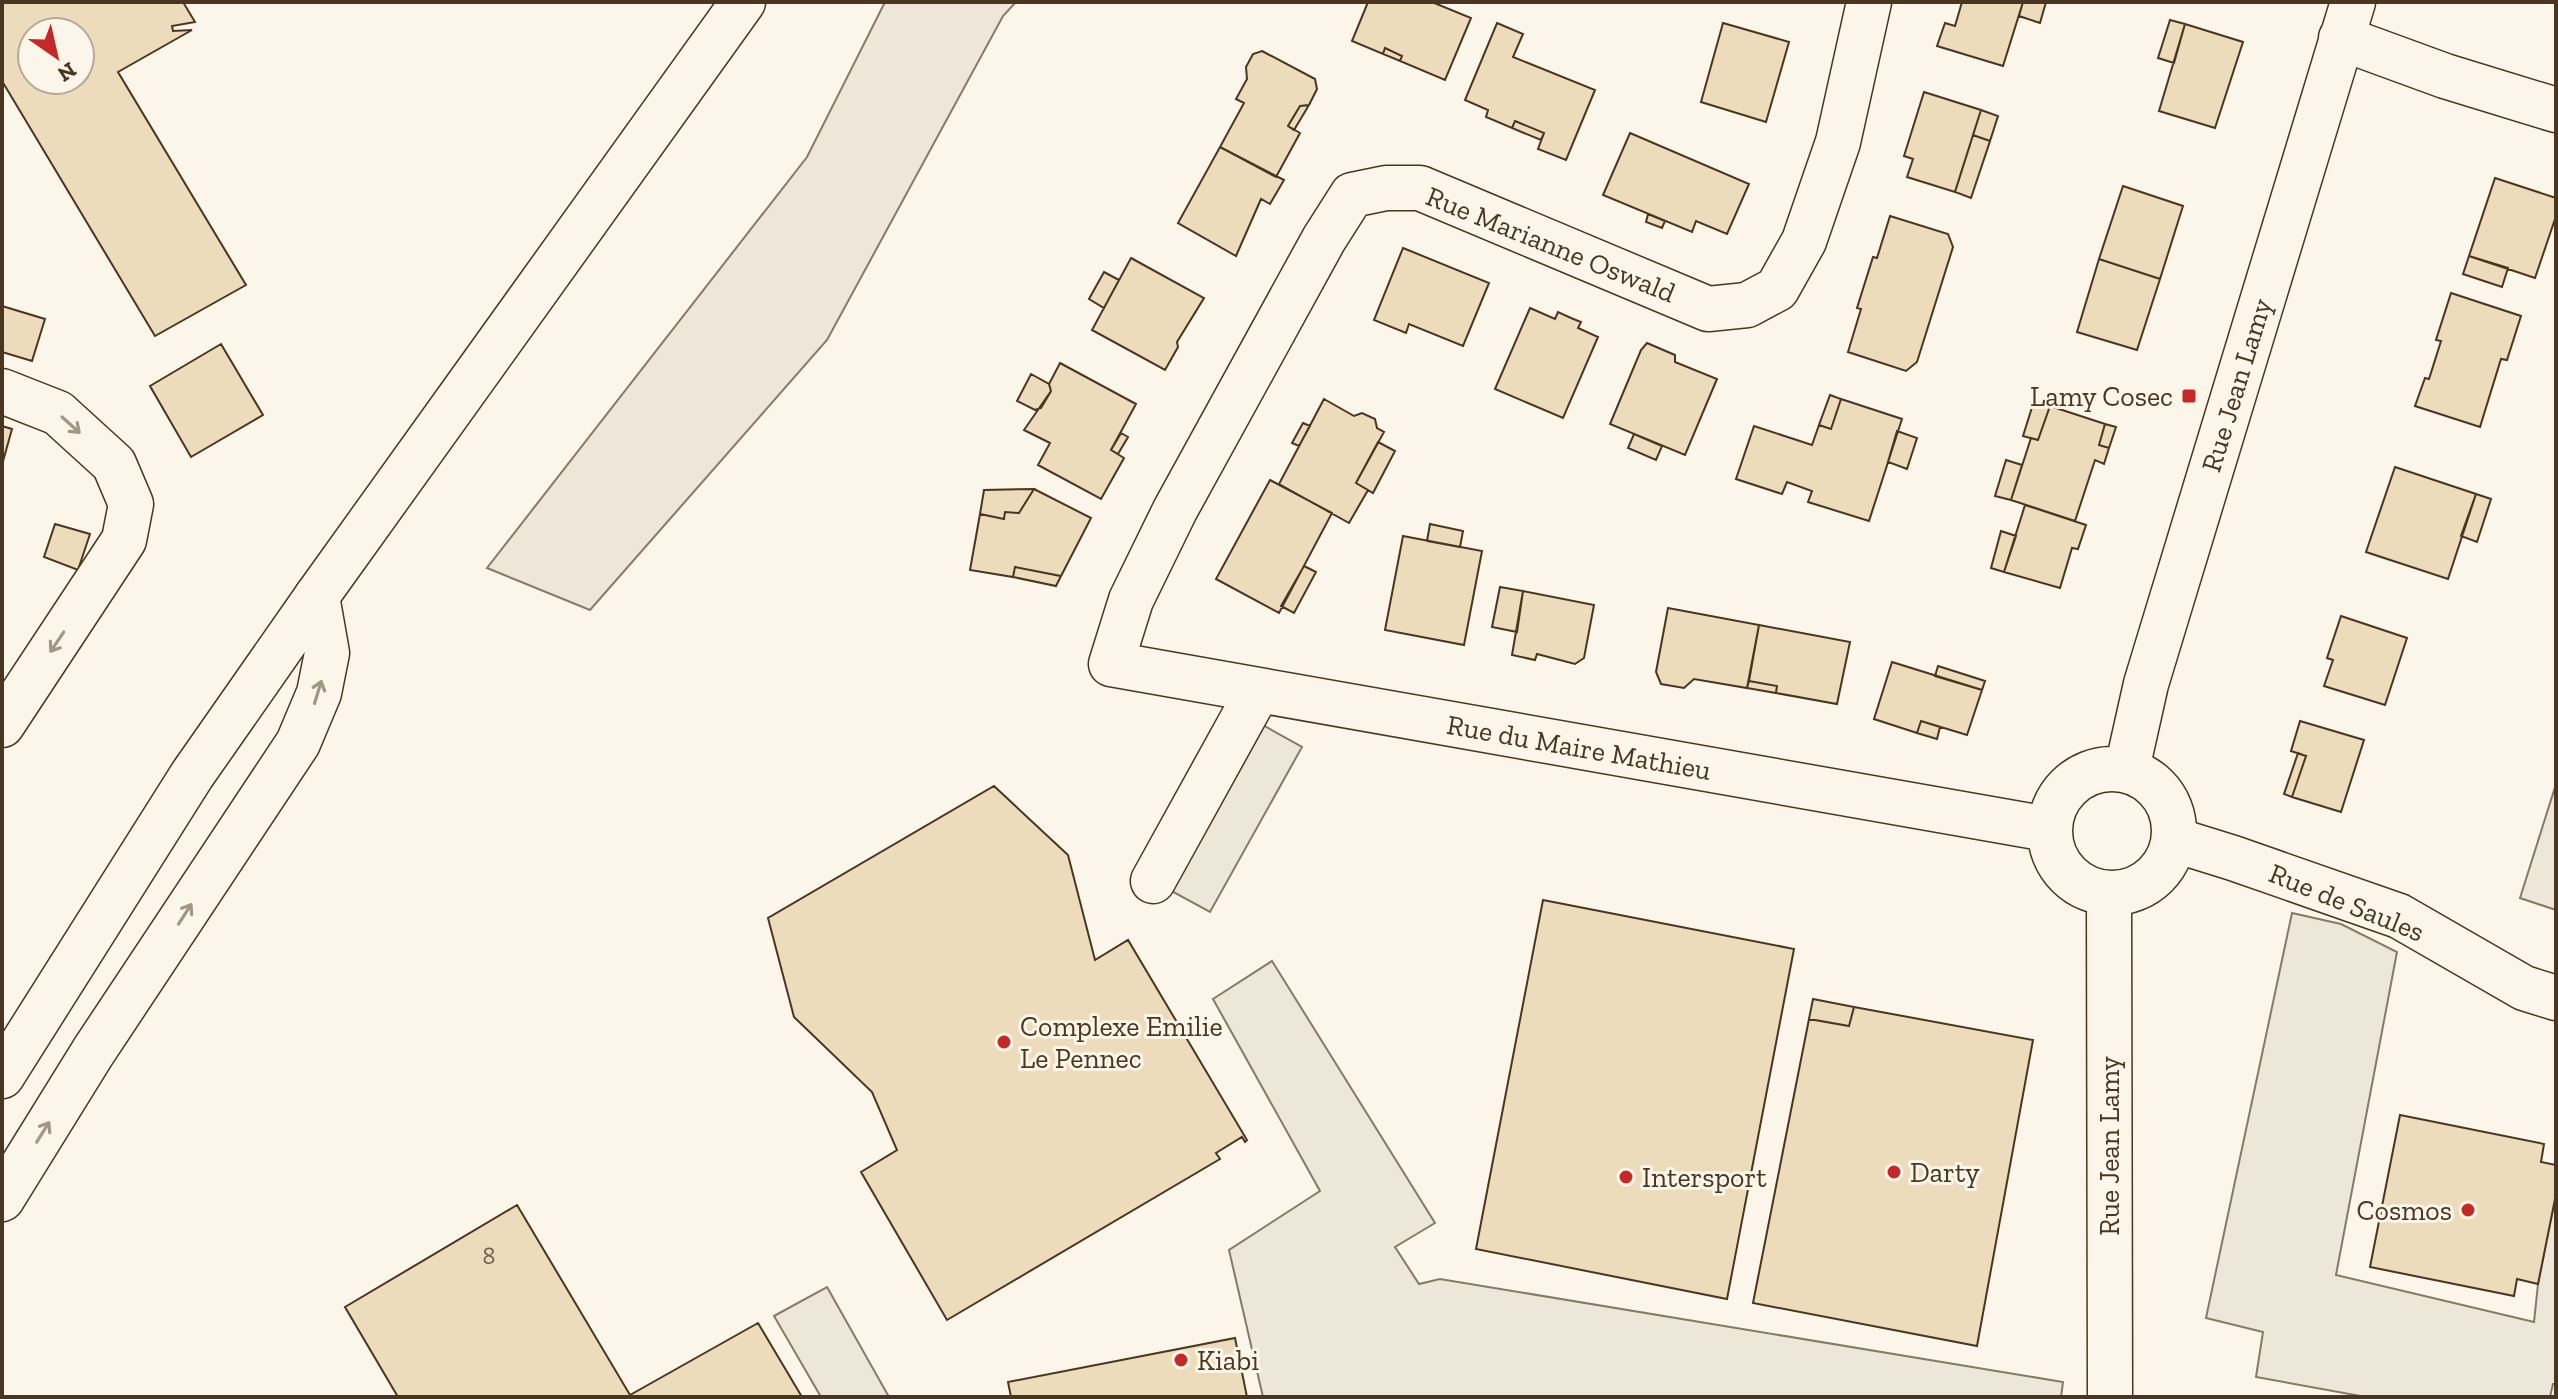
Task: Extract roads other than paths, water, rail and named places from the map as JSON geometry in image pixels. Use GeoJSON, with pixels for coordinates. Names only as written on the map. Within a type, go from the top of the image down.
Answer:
{"type":"FeatureCollection","features":[{"type":"Feature","properties":{"kind":"street"},"geometry":{"type":"LineString","coordinates":[[2,1076],[192,775],[743,2]]}},
{"type":"Feature","properties":{"kind":"street","name":"Rue Marianne Oswald"},"geometry":{"type":"LineString","coordinates":[[1111,664],[1131,600],[1175,510],[1324,239],[1352,195],[1386,188],[1420,188],[1708,309],[1747,305],[1777,289],[1804,241],[1838,142],[1869,2]]}},
{"type":"Feature","properties":{"kind":"street"},"geometry":{"type":"LineString","coordinates":[[2347,20],[2445,76],[2556,110]]}},
{"type":"Feature","properties":{"kind":"street","name":"Rue Jean Lamy"},"geometry":{"type":"LineString","coordinates":[[2127,769],[2146,684],[2347,20]]}},
{"type":"Feature","properties":{"kind":"street"},"geometry":{"type":"LineString","coordinates":[[2,391],[58,413],[114,464],[131,504],[124,540],[2,725]]}},
{"type":"Feature","properties":{"kind":"street"},"geometry":{"type":"LineString","coordinates":[[2,1199],[93,1052],[298,743],[319,693],[327,653],[317,596]]}},
{"type":"Feature","properties":{"kind":"street","name":"Rue du Maire Mathieu"},"geometry":{"type":"LineString","coordinates":[[1111,664],[2047,829]]}},
{"type":"Feature","properties":{"kind":"street"},"geometry":{"type":"LineString","coordinates":[[1153,881],[1258,691]]}},
{"type":"Feature","properties":{"kind":"street"},"geometry":{"type":"LineString","coordinates":[[2127,769],[2154,784],[2172,811],[2175,840],[2164,868],[2144,886],[2109,895],[2078,886],[2052,855],[2047,829],[2059,795],[2088,772],[2127,769]]}},
{"type":"Feature","properties":{"kind":"street","name":"Rue de Saules"},"geometry":{"type":"LineString","coordinates":[[2175,840],[2399,916],[2524,988],[2556,998]]}},
{"type":"Feature","properties":{"kind":"street","name":"Rue Jean Lamy"},"geometry":{"type":"LineString","coordinates":[[2109,895],[2110,1397]]}},
{"type":"Feature","properties":{"kind":"place","name":"Lamy Cosec"},"geometry":{"type":"Point","coordinates":[2189,396]}},
{"type":"Feature","properties":{"kind":"place","name":"Complexe Emilie Le Pennec"},"geometry":{"type":"Point","coordinates":[1004,1042]}},
{"type":"Feature","properties":{"kind":"place","name":"Darty"},"geometry":{"type":"Point","coordinates":[1894,1172]}},
{"type":"Feature","properties":{"kind":"place","name":"Intersport"},"geometry":{"type":"Point","coordinates":[1626,1177]}},
{"type":"Feature","properties":{"kind":"place","name":"Cosmos"},"geometry":{"type":"Point","coordinates":[2468,1210]}},
{"type":"Feature","properties":{"kind":"place","name":"Kiabi"},"geometry":{"type":"Point","coordinates":[1181,1360]}}]}
